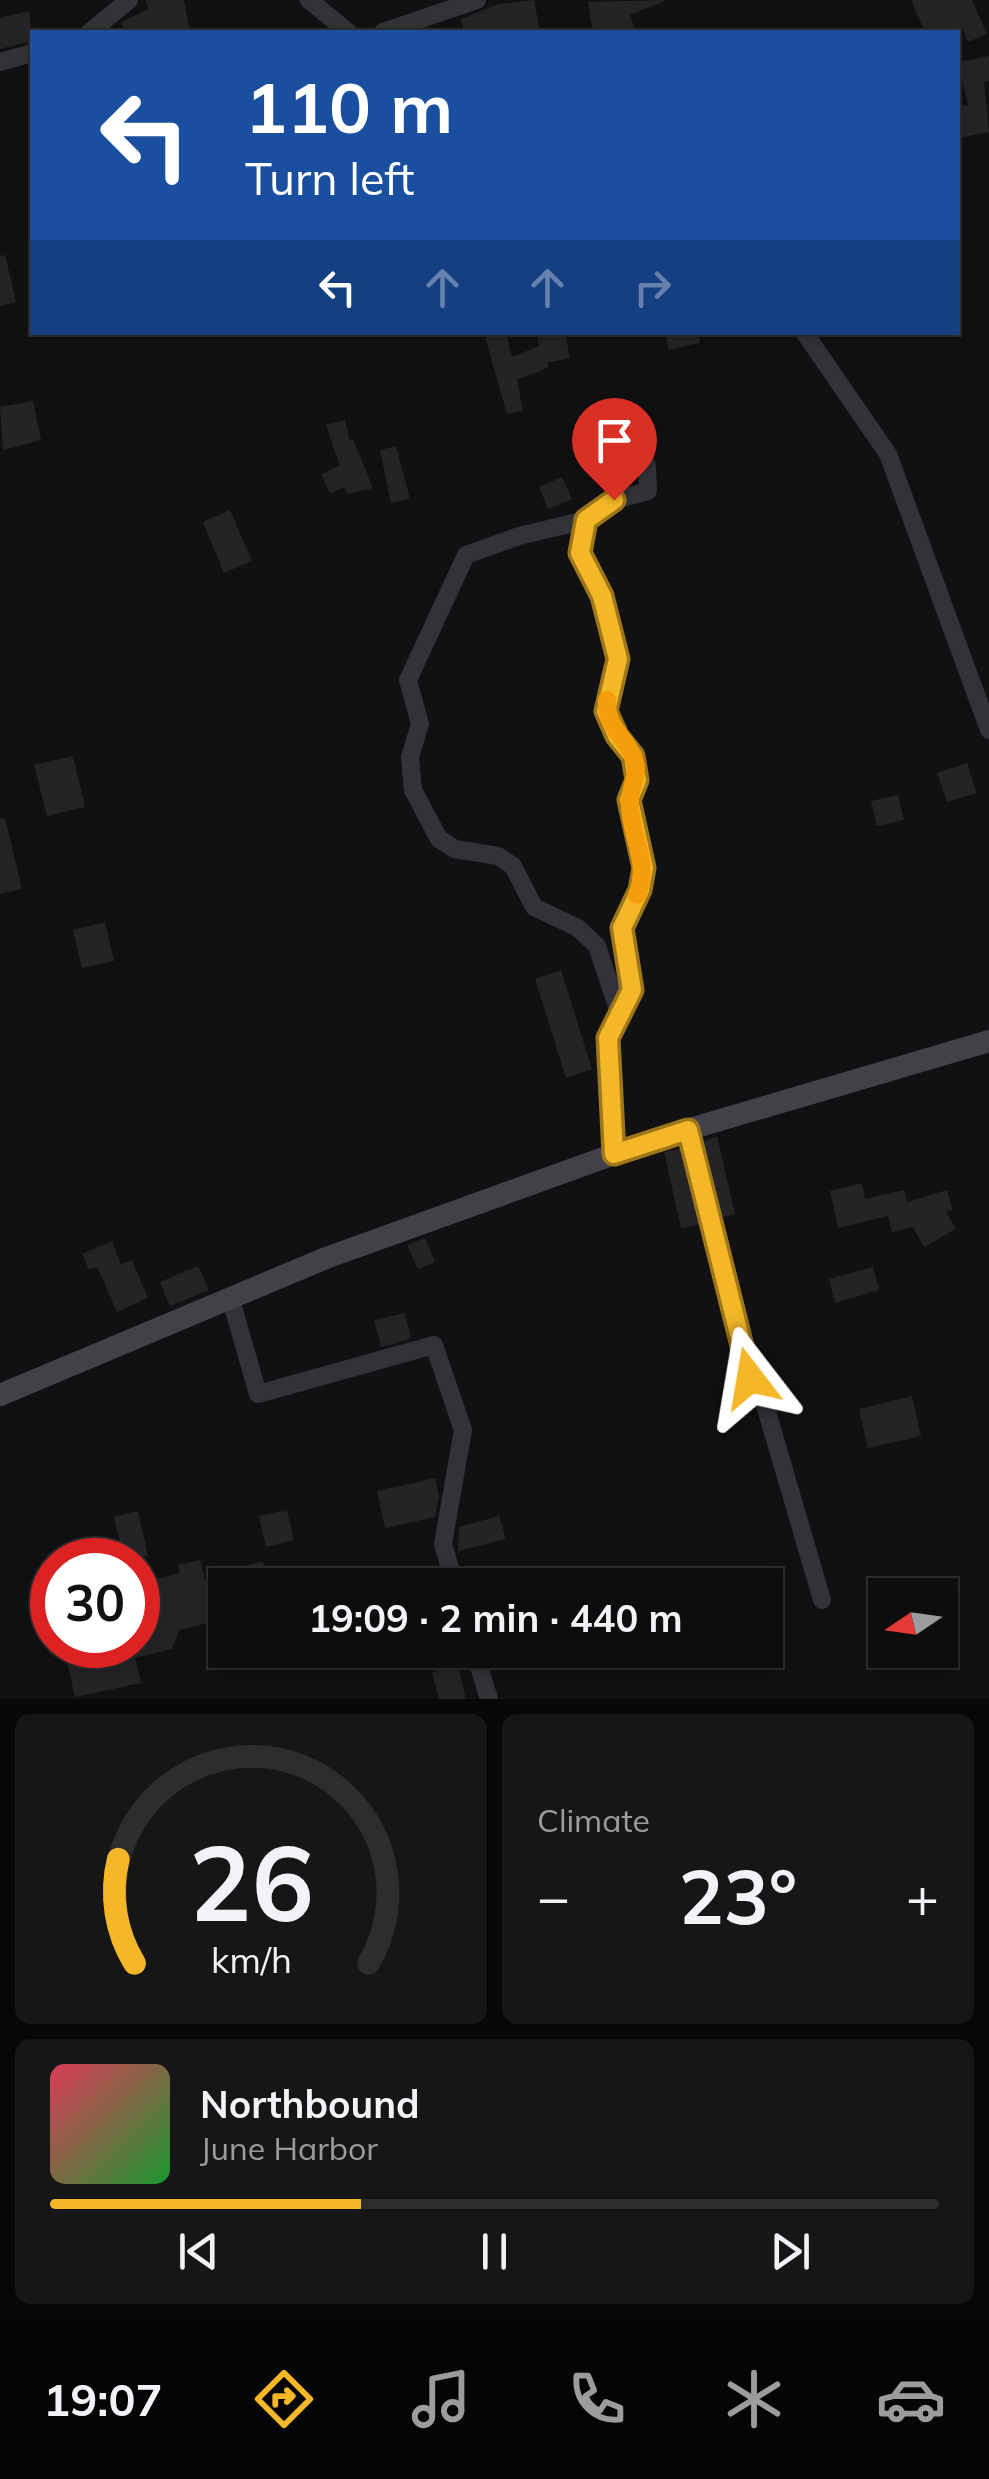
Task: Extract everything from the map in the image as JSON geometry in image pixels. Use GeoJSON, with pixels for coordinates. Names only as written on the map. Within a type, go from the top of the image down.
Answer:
{"type":"FeatureCollection","features":[{"type":"Feature","properties":{"kind":"main road"},"geometry":{"type":"LineString","coordinates":[[0,1395],[326,1258],[614,1154],[989,1041]]}},
{"type":"Feature","properties":{"kind":"street"},"geometry":{"type":"LineString","coordinates":[[92,30],[129,0]]}},
{"type":"Feature","properties":{"kind":"street"},"geometry":{"type":"LineString","coordinates":[[309,0],[346,30]]}},
{"type":"Feature","properties":{"kind":"street"},"geometry":{"type":"LineString","coordinates":[[389,30],[476,0]]}},
{"type":"Feature","properties":{"kind":"street"},"geometry":{"type":"LineString","coordinates":[[0,62],[30,54]]}},
{"type":"Feature","properties":{"kind":"street"},"geometry":{"type":"LineString","coordinates":[[806,335],[888,454],[989,730]]}},
{"type":"Feature","properties":{"kind":"street"},"geometry":{"type":"LineString","coordinates":[[619,1012],[597,946],[578,928],[534,907],[513,866],[498,856],[455,849],[439,839],[413,790],[410,756],[420,724],[408,680],[466,556],[519,536],[586,520],[614,500],[648,490],[647,465]]}},
{"type":"Feature","properties":{"kind":"street"},"geometry":{"type":"LineString","coordinates":[[586,520],[580,553],[602,596],[618,659],[606,711],[617,736],[633,756],[637,780],[629,800],[644,868],[640,890],[622,928],[632,990],[608,1038],[614,1154]]}},
{"type":"Feature","properties":{"kind":"street"},"geometry":{"type":"LineString","coordinates":[[688,1130],[750,1378],[765,1405],[822,1600]]}},
{"type":"Feature","properties":{"kind":"street"},"geometry":{"type":"LineString","coordinates":[[230,1300],[258,1394],[434,1344],[463,1430],[443,1544],[450,1568]]}},
{"type":"Feature","properties":{"kind":"street"},"geometry":{"type":"LineString","coordinates":[[479,1668],[488,1699]]}},
{"type":"Feature","properties":{"kind":"building"},"geometry":{"type":"Polygon","coordinates":[[[145,0],[184,0],[190,30],[125,30],[121,22],[149,9],[145,0]]]}},
{"type":"Feature","properties":{"kind":"building"},"geometry":{"type":"Polygon","coordinates":[[[534,0],[540,30],[464,30],[461,19],[498,4],[534,0]]]}},
{"type":"Feature","properties":{"kind":"building"},"geometry":{"type":"Polygon","coordinates":[[[667,0],[630,15],[635,30],[593,30],[588,2],[667,0]]]}},
{"type":"Feature","properties":{"kind":"building"},"geometry":{"type":"Polygon","coordinates":[[[911,0],[972,0],[987,34],[968,42],[962,27],[924,30],[911,0]]]}},
{"type":"Feature","properties":{"kind":"building"},"geometry":{"type":"Polygon","coordinates":[[[29,11],[30,42],[0,49],[0,18],[29,11]]]}},
{"type":"Feature","properties":{"kind":"building"},"geometry":{"type":"Polygon","coordinates":[[[989,56],[989,81],[984,82],[989,132],[960,138],[960,107],[968,105],[960,62],[989,56]]]}},
{"type":"Feature","properties":{"kind":"building"},"geometry":{"type":"Polygon","coordinates":[[[5,255],[16,302],[0,306],[0,256],[5,255]]]}},
{"type":"Feature","properties":{"kind":"building"},"geometry":{"type":"Polygon","coordinates":[[[507,335],[512,357],[539,346],[537,335],[566,335],[570,358],[547,363],[549,367],[517,380],[523,411],[507,414],[485,337],[507,335]]]}},
{"type":"Feature","properties":{"kind":"building"},"geometry":{"type":"Polygon","coordinates":[[[666,335],[699,335],[700,343],[669,350],[666,335]]]}},
{"type":"Feature","properties":{"kind":"building"},"geometry":{"type":"Polygon","coordinates":[[[33,401],[41,440],[3,450],[0,407],[33,401]]]}},
{"type":"Feature","properties":{"kind":"building"},"geometry":{"type":"Polygon","coordinates":[[[345,420],[350,441],[353,439],[373,488],[347,494],[345,487],[330,494],[321,474],[340,466],[326,425],[345,420]]]}},
{"type":"Feature","properties":{"kind":"building"},"geometry":{"type":"Polygon","coordinates":[[[396,446],[410,499],[391,503],[380,450],[396,446]]]}},
{"type":"Feature","properties":{"kind":"building"},"geometry":{"type":"Polygon","coordinates":[[[562,477],[572,499],[548,509],[539,487],[562,477]]]}},
{"type":"Feature","properties":{"kind":"building"},"geometry":{"type":"Polygon","coordinates":[[[230,510],[252,561],[224,573],[203,522],[230,510]]]}},
{"type":"Feature","properties":{"kind":"building"},"geometry":{"type":"Polygon","coordinates":[[[73,756],[85,807],[47,816],[34,765],[73,756]]]}},
{"type":"Feature","properties":{"kind":"building"},"geometry":{"type":"Polygon","coordinates":[[[967,763],[977,793],[947,802],[937,773],[967,763]]]}},
{"type":"Feature","properties":{"kind":"building"},"geometry":{"type":"Polygon","coordinates":[[[898,795],[904,820],[877,826],[871,801],[898,795]]]}},
{"type":"Feature","properties":{"kind":"building"},"geometry":{"type":"Polygon","coordinates":[[[5,818],[22,889],[0,894],[0,819],[5,818]]]}},
{"type":"Feature","properties":{"kind":"building"},"geometry":{"type":"Polygon","coordinates":[[[105,922],[114,961],[82,968],[73,930],[105,922]]]}},
{"type":"Feature","properties":{"kind":"building"},"geometry":{"type":"Polygon","coordinates":[[[561,970],[592,1069],[566,1078],[535,979],[561,970]]]}},
{"type":"Feature","properties":{"kind":"building"},"geometry":{"type":"Polygon","coordinates":[[[717,1136],[735,1214],[723,1217],[704,1141],[717,1136]]]}},
{"type":"Feature","properties":{"kind":"building"},"geometry":{"type":"Polygon","coordinates":[[[680,1148],[699,1224],[681,1228],[664,1152],[680,1148]]]}},
{"type":"Feature","properties":{"kind":"building"},"geometry":{"type":"Polygon","coordinates":[[[862,1183],[865,1199],[904,1190],[907,1202],[947,1190],[953,1210],[946,1212],[956,1229],[924,1247],[913,1227],[892,1232],[888,1216],[838,1228],[830,1191],[862,1183]]]}},
{"type":"Feature","properties":{"kind":"building"},"geometry":{"type":"Polygon","coordinates":[[[425,1238],[435,1262],[418,1269],[407,1245],[425,1238]]]}},
{"type":"Feature","properties":{"kind":"building"},"geometry":{"type":"Polygon","coordinates":[[[112,1241],[121,1264],[132,1260],[148,1298],[117,1312],[97,1267],[89,1270],[82,1254],[112,1241]]]}},
{"type":"Feature","properties":{"kind":"building"},"geometry":{"type":"Polygon","coordinates":[[[198,1266],[209,1290],[170,1306],[160,1282],[198,1266]]]}},
{"type":"Feature","properties":{"kind":"building"},"geometry":{"type":"Polygon","coordinates":[[[873,1267],[879,1290],[835,1303],[829,1279],[873,1267]]]}},
{"type":"Feature","properties":{"kind":"building"},"geometry":{"type":"Polygon","coordinates":[[[405,1313],[411,1339],[381,1347],[374,1320],[405,1313]]]}},
{"type":"Feature","properties":{"kind":"building"},"geometry":{"type":"Polygon","coordinates":[[[912,1396],[921,1436],[868,1448],[859,1409],[912,1396]]]}},
{"type":"Feature","properties":{"kind":"building"},"geometry":{"type":"Polygon","coordinates":[[[435,1478],[439,1496],[435,1517],[385,1528],[377,1491],[435,1478]]]}},
{"type":"Feature","properties":{"kind":"building"},"geometry":{"type":"Polygon","coordinates":[[[287,1510],[294,1540],[266,1547],[259,1516],[287,1510]]]}},
{"type":"Feature","properties":{"kind":"building"},"geometry":{"type":"Polygon","coordinates":[[[138,1511],[144,1538],[119,1538],[114,1517],[138,1511]]]}},
{"type":"Feature","properties":{"kind":"building"},"geometry":{"type":"Polygon","coordinates":[[[499,1516],[506,1539],[458,1551],[459,1527],[499,1516]]]}},
{"type":"Feature","properties":{"kind":"building"},"geometry":{"type":"Polygon","coordinates":[[[200,1560],[208,1587],[208,1623],[179,1630],[172,1649],[160,1652],[160,1578],[180,1573],[178,1565],[200,1560]]]}},
{"type":"Feature","properties":{"kind":"building"},"geometry":{"type":"Polygon","coordinates":[[[263,1561],[265,1568],[236,1568],[263,1561]]]}},
{"type":"Feature","properties":{"kind":"building"},"geometry":{"type":"Polygon","coordinates":[[[68,1668],[137,1668],[141,1683],[75,1697],[68,1668]]]}},
{"type":"Feature","properties":{"kind":"building"},"geometry":{"type":"Polygon","coordinates":[[[458,1668],[466,1699],[439,1699],[432,1672],[458,1668]]]}},
{"type":"Feature","properties":{"kind":"slow traffic"},"geometry":{"type":"LineString","coordinates":[[607,700],[606,711],[617,736],[633,756],[637,780],[629,800],[644,868],[637,895]]}},
{"type":"Feature","properties":{"kind":"route"},"geometry":{"type":"LineString","coordinates":[[614,500],[586,520],[580,553],[602,596],[618,659],[606,711],[617,736],[633,756],[637,780],[629,800],[644,868],[640,890],[622,928],[632,990],[608,1038],[614,1154],[688,1130],[750,1378]]}}]}
